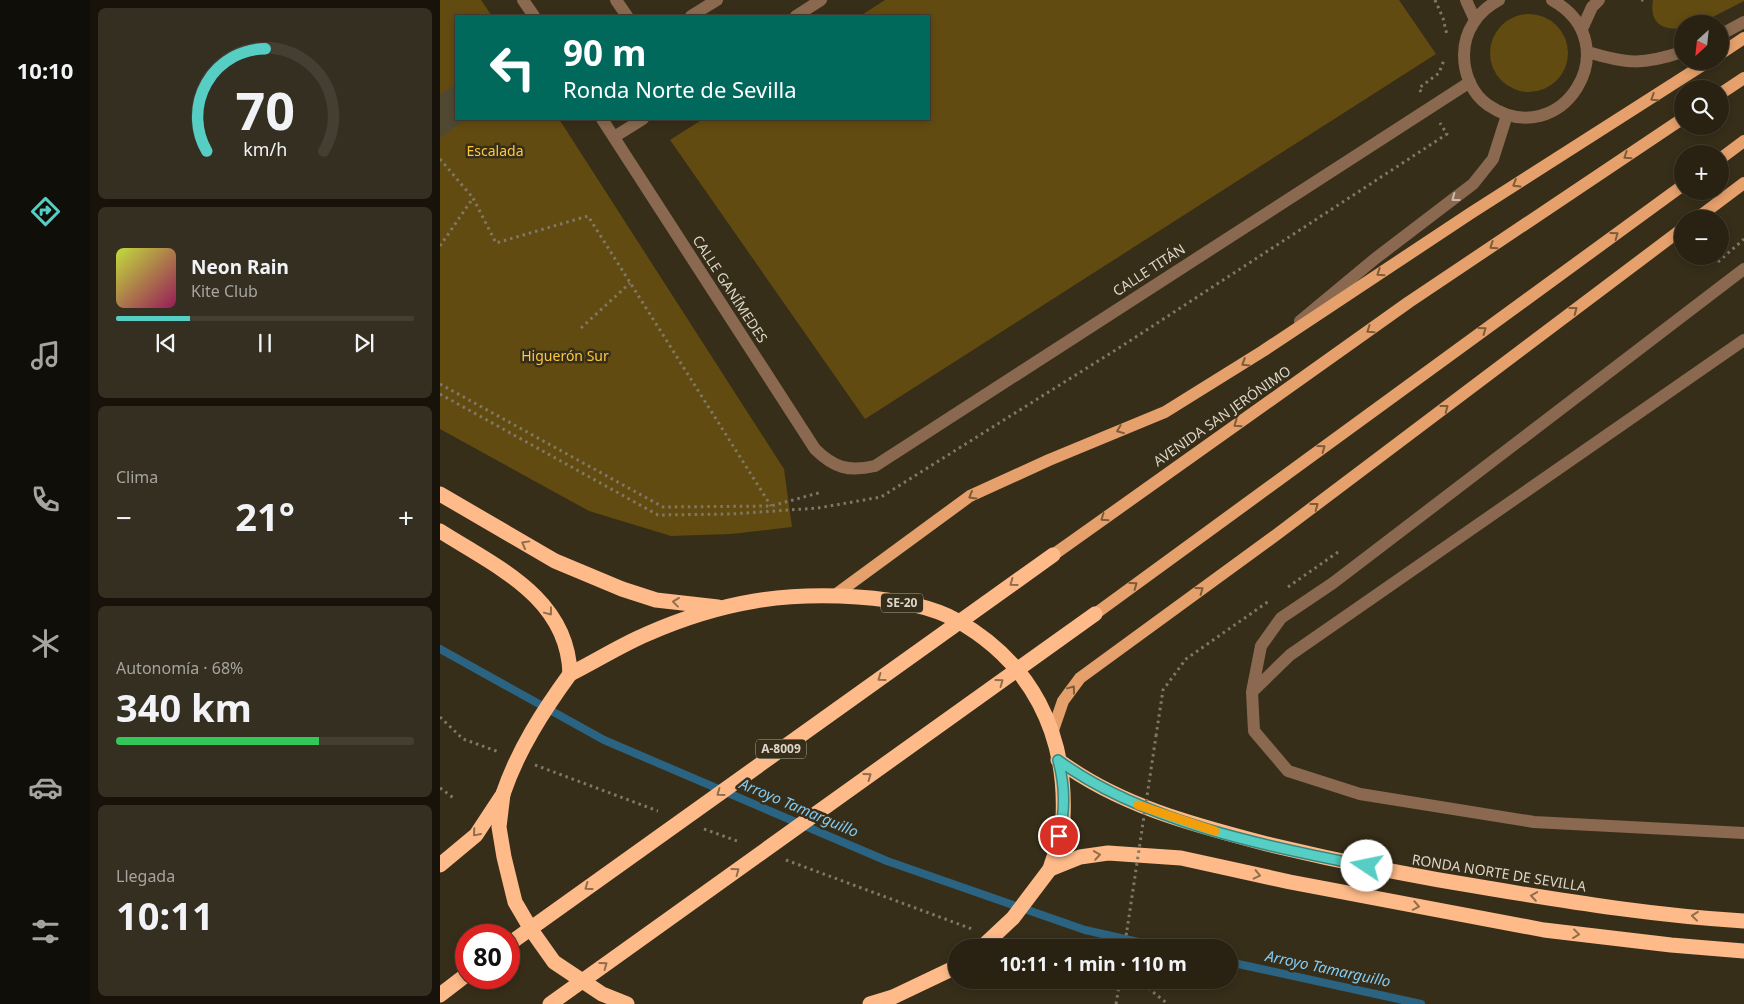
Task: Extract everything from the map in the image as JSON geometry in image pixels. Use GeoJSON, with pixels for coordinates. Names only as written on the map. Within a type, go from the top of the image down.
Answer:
{"type":"FeatureCollection","features":[{"type":"Feature","properties":{"kind":"highway","name":"SE-20"},"geometry":{"type":"LineString","coordinates":[[440,494],[555,561],[622,589],[656,600],[724,608]]}},
{"type":"Feature","properties":{"kind":"highway"},"geometry":{"type":"LineString","coordinates":[[440,531],[498,567],[533,593],[544,605],[565,638],[570,656],[570,674]]}},
{"type":"Feature","properties":{"kind":"highway","name":"A-8009"},"geometry":{"type":"LineString","coordinates":[[520,936],[1052,555]]}},
{"type":"Feature","properties":{"kind":"highway","name":"SE-20"},"geometry":{"type":"LineString","coordinates":[[627,1004],[602,994],[554,962],[532,931],[515,902],[504,857],[499,827],[503,794],[512,768],[544,711],[570,674],[646,634],[724,608],[756,600],[834,595],[915,605],[955,620],[1000,651],[1030,686],[1047,715],[1052,733],[1062,776],[1063,820],[1050,869],[1013,918],[991,939]]}},
{"type":"Feature","properties":{"kind":"highway"},"geometry":{"type":"LineString","coordinates":[[550,1004],[1095,614]]}},
{"type":"Feature","properties":{"kind":"highway","name":"RONDA NORTE DE SEVILLA"},"geometry":{"type":"LineString","coordinates":[[1058,760],[1081,777],[1128,801],[1207,829],[1330,859],[1441,881],[1580,903],[1744,920]]}},
{"type":"Feature","properties":{"kind":"highway"},"geometry":{"type":"LineString","coordinates":[[440,865],[476,835],[503,794]]}},
{"type":"Feature","properties":{"kind":"highway"},"geometry":{"type":"LineString","coordinates":[[1050,869],[1080,857],[1108,853],[1182,858],[1290,882],[1544,930],[1671,945],[1744,950]]}},
{"type":"Feature","properties":{"kind":"highway"},"geometry":{"type":"LineString","coordinates":[[870,1004],[894,996],[948,971]]}},
{"type":"Feature","properties":{"kind":"highway"},"geometry":{"type":"LineString","coordinates":[[440,995],[455,983]]}},
{"type":"Feature","properties":{"kind":"main road"},"geometry":{"type":"LineString","coordinates":[[1729,48],[1744,38]]}},
{"type":"Feature","properties":{"kind":"main road"},"geometry":{"type":"LineString","coordinates":[[834,595],[970,496],[1049,460],[1165,412],[1263,351],[1471,213],[1695,70]]}},
{"type":"Feature","properties":{"kind":"main road"},"geometry":{"type":"LineString","coordinates":[[1729,88],[1744,78]]}},
{"type":"Feature","properties":{"kind":"main road","name":"AVENIDA SAN JERÓNIMO"},"geometry":{"type":"LineString","coordinates":[[1052,555],[1409,302],[1674,124]]}},
{"type":"Feature","properties":{"kind":"main road"},"geometry":{"type":"LineString","coordinates":[[1729,152],[1744,141]]}},
{"type":"Feature","properties":{"kind":"main road"},"geometry":{"type":"LineString","coordinates":[[1708,210],[1744,182]]}},
{"type":"Feature","properties":{"kind":"main road"},"geometry":{"type":"LineString","coordinates":[[1095,614],[1674,192]]}},
{"type":"Feature","properties":{"kind":"main road"},"geometry":{"type":"LineString","coordinates":[[1052,733],[1063,701],[1080,678],[1276,535],[1674,235]]}},
{"type":"Feature","properties":{"kind":"street"},"geometry":{"type":"LineString","coordinates":[[523,0],[533,15]]}},
{"type":"Feature","properties":{"kind":"street"},"geometry":{"type":"LineString","coordinates":[[616,0],[626,15]]}},
{"type":"Feature","properties":{"kind":"street"},"geometry":{"type":"LineString","coordinates":[[693,15],[716,0]]}},
{"type":"Feature","properties":{"kind":"street"},"geometry":{"type":"LineString","coordinates":[[798,15],[821,0]]}},
{"type":"Feature","properties":{"kind":"street"},"geometry":{"type":"LineString","coordinates":[[1466,0],[1475,20]]}},
{"type":"Feature","properties":{"kind":"street"},"geometry":{"type":"LineString","coordinates":[[1499,0],[1482,11],[1469,30],[1464,50],[1466,72],[1470,82],[1485,102],[1507,115],[1519,117],[1543,115],[1564,104],[1572,96],[1584,76],[1588,52],[1582,29],[1568,11],[1552,0]]}},
{"type":"Feature","properties":{"kind":"street"},"geometry":{"type":"LineString","coordinates":[[1582,29],[1592,8],[1599,0]]}},
{"type":"Feature","properties":{"kind":"street"},"geometry":{"type":"LineString","coordinates":[[1729,30],[1744,22]]}},
{"type":"Feature","properties":{"kind":"street"},"geometry":{"type":"LineString","coordinates":[[1588,52],[1613,60],[1635,62],[1657,61],[1674,55]]}},
{"type":"Feature","properties":{"kind":"street","name":"CALLE TITÁN"},"geometry":{"type":"LineString","coordinates":[[842,468],[859,470],[875,466],[1470,82]]}},
{"type":"Feature","properties":{"kind":"street"},"geometry":{"type":"LineString","coordinates":[[1263,351],[1376,258],[1473,184],[1493,159],[1507,115]]}},
{"type":"Feature","properties":{"kind":"street","name":"CALLE GANÍMEDES"},"geometry":{"type":"LineString","coordinates":[[603,120],[815,449],[827,461],[842,468]]}},
{"type":"Feature","properties":{"kind":"street"},"geometry":{"type":"LineString","coordinates":[[614,137],[641,120]]}},
{"type":"Feature","properties":{"kind":"street"},"geometry":{"type":"LineString","coordinates":[[1744,269],[1333,583],[1281,618],[1261,646],[1252,692],[1254,731],[1288,771],[1360,794],[1534,822],[1744,833]]}},
{"type":"Feature","properties":{"kind":"street"},"geometry":{"type":"LineString","coordinates":[[1252,692],[1290,655],[1744,340]]}},
{"type":"Feature","properties":{"kind":"path"},"geometry":{"type":"LineString","coordinates":[[1434,0],[1443,18],[1447,37]]}},
{"type":"Feature","properties":{"kind":"path"},"geometry":{"type":"LineString","coordinates":[[1419,88],[1439,73],[1446,56]]}},
{"type":"Feature","properties":{"kind":"path"},"geometry":{"type":"LineString","coordinates":[[440,394],[658,515],[731,514],[810,508],[881,497],[1122,346],[1447,134],[1439,121]]}},
{"type":"Feature","properties":{"kind":"path"},"geometry":{"type":"LineString","coordinates":[[440,159],[474,198],[496,243],[588,216],[771,506]]}},
{"type":"Feature","properties":{"kind":"path"},"geometry":{"type":"LineString","coordinates":[[440,246],[474,198]]}},
{"type":"Feature","properties":{"kind":"path"},"geometry":{"type":"LineString","coordinates":[[581,328],[630,283]]}},
{"type":"Feature","properties":{"kind":"path"},"geometry":{"type":"LineString","coordinates":[[440,384],[663,507],[771,506],[822,492]]}},
{"type":"Feature","properties":{"kind":"path"},"geometry":{"type":"LineString","coordinates":[[1280,593],[1344,548]]}},
{"type":"Feature","properties":{"kind":"path"},"geometry":{"type":"LineString","coordinates":[[1125,939],[1163,690],[1186,659],[1272,598]]}},
{"type":"Feature","properties":{"kind":"path"},"geometry":{"type":"LineString","coordinates":[[440,717],[463,739],[508,755]]}},
{"type":"Feature","properties":{"kind":"path"},"geometry":{"type":"LineString","coordinates":[[526,762],[664,813]]}},
{"type":"Feature","properties":{"kind":"path"},"geometry":{"type":"LineString","coordinates":[[440,788],[455,799]]}},
{"type":"Feature","properties":{"kind":"path"},"geometry":{"type":"LineString","coordinates":[[701,828],[748,845]]}},
{"type":"Feature","properties":{"kind":"path"},"geometry":{"type":"LineString","coordinates":[[785,859],[980,931]]}},
{"type":"Feature","properties":{"kind":"path"},"geometry":{"type":"LineString","coordinates":[[1116,1004],[1118,989]]}},
{"type":"Feature","properties":{"kind":"path"},"geometry":{"type":"LineString","coordinates":[[1151,989],[1168,1004]]}},
{"type":"Feature","properties":{"kind":"green space","name":"Higuerón Sur"},"geometry":{"type":"Polygon","coordinates":[[[440,0],[481,0],[491,15],[455,15],[455,120],[560,120],[784,469],[792,527],[731,534],[671,536],[589,511],[440,429],[440,0]]]}},
{"type":"Feature","properties":{"kind":"green space"},"geometry":{"type":"Polygon","coordinates":[[[885,0],[1399,0],[1436,54],[865,419],[670,140],[701,120],[930,120],[930,15],[862,15],[885,0]]]}},
{"type":"Feature","properties":{"kind":"green space"},"geometry":{"type":"Polygon","coordinates":[[[1653,0],[1744,0],[1717,15],[1674,15],[1674,29],[1658,23],[1652,8],[1653,0]]]}},
{"type":"Feature","properties":{"kind":"green space"},"geometry":{"type":"Polygon","coordinates":[[[1529,14],[1544,17],[1556,26],[1565,38],[1568,53],[1565,68],[1556,80],[1544,89],[1529,92],[1514,89],[1502,80],[1493,68],[1490,53],[1493,38],[1502,26],[1514,17],[1529,14]]]}},
{"type":"Feature","properties":{"kind":"building"},"geometry":{"type":"Polygon","coordinates":[[[455,85],[455,120],[465,120],[440,138],[440,94],[455,85]]]}},
{"type":"Feature","properties":{"kind":"waterway","name":"Arroyo Tamarguillo"},"geometry":{"type":"LineString","coordinates":[[440,649],[604,740],[887,861],[1085,930],[1125,939]]}},
{"type":"Feature","properties":{"kind":"waterway","name":"Arroyo Tamarguillo"},"geometry":{"type":"LineString","coordinates":[[1238,964],[1421,1004]]}},
{"type":"Feature","properties":{"kind":"slow traffic"},"geometry":{"type":"LineString","coordinates":[[1138,805],[1215,831]]}},
{"type":"Feature","properties":{"kind":"route"},"geometry":{"type":"LineString","coordinates":[[1059,836],[1063,820],[1062,776],[1058,760],[1081,777],[1128,801],[1207,829],[1330,859],[1367,866]]}},
{"type":"Feature","properties":{"kind":"park label","name":"Escalada"},"geometry":{"type":"Point","coordinates":[495,151]}}]}
